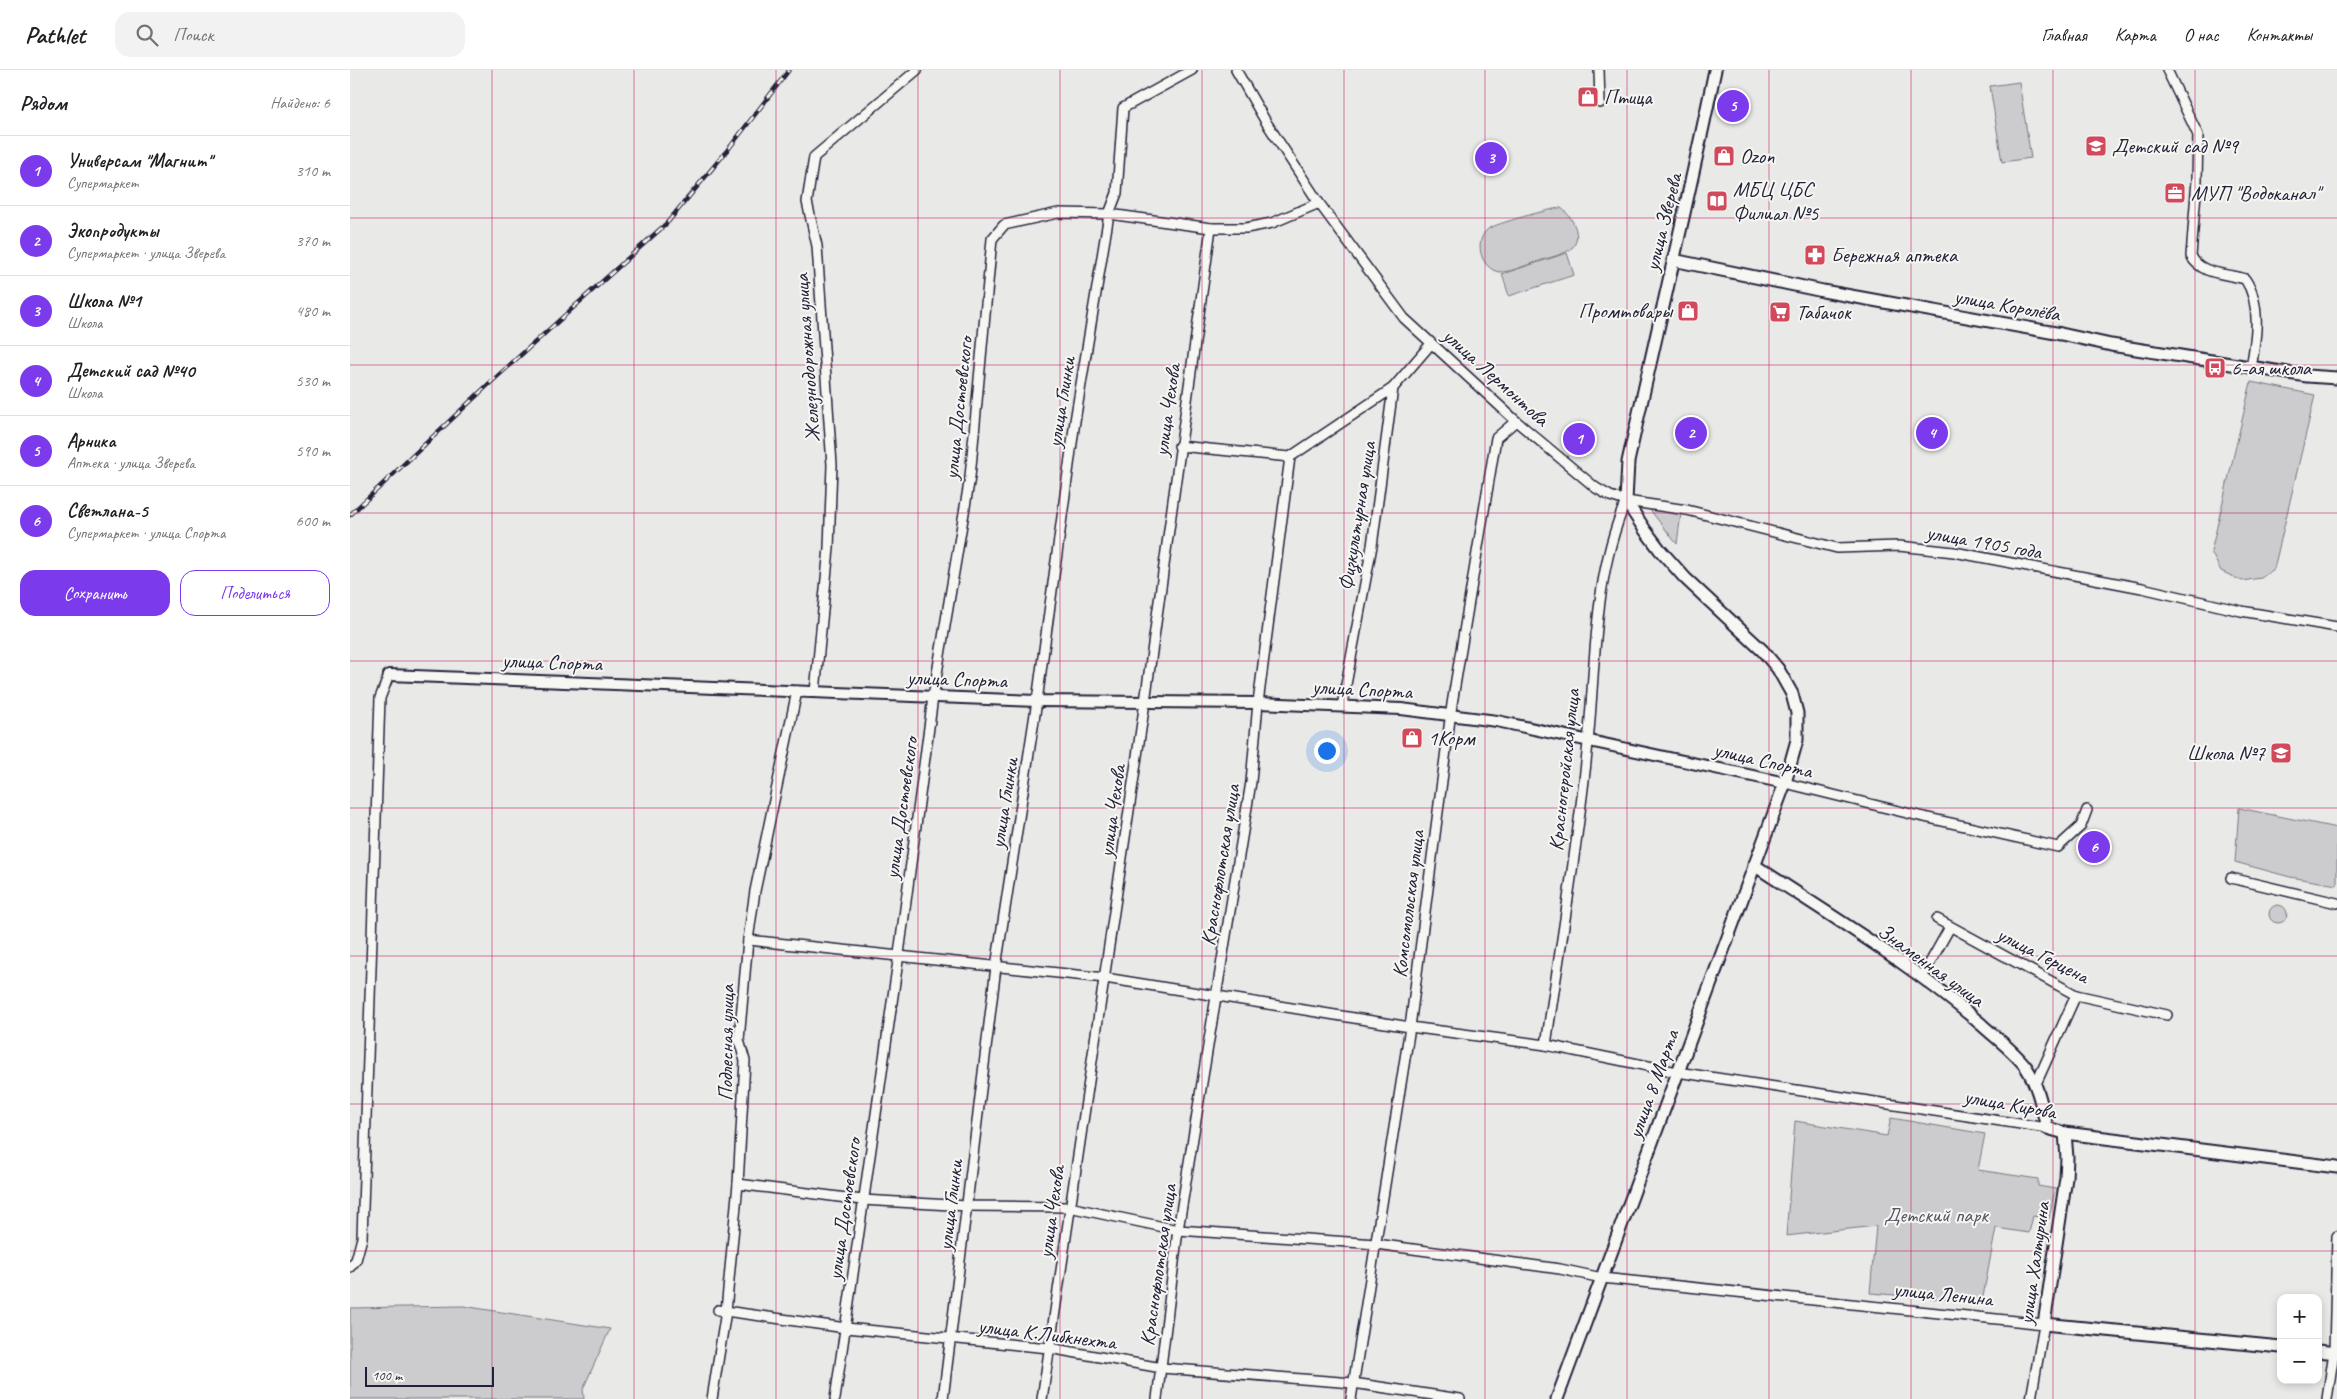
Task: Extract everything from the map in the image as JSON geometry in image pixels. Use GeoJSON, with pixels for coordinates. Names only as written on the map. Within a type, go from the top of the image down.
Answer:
{"type":"FeatureCollection","features":[{"type":"Feature","properties":{"kind":"main road","name":"улица Зверева"},"geometry":{"type":"LineString","coordinates":[[1626,501],[1628,462],[1694,172],[1715,70]]}},
{"type":"Feature","properties":{"kind":"main road","name":"улица Королёва"},"geometry":{"type":"LineString","coordinates":[[1673,260],[1852,297],[2061,334],[2111,345],[2251,368],[2337,378]]}},
{"type":"Feature","properties":{"kind":"main road"},"geometry":{"type":"LineString","coordinates":[[1626,501],[1666,557],[1685,578],[1762,651],[1778,669],[1792,694],[1797,713],[1798,740],[1785,783]]}},
{"type":"Feature","properties":{"kind":"main road","name":"улица 8 Марта"},"geometry":{"type":"LineString","coordinates":[[1557,1399],[1785,783]]}},
{"type":"Feature","properties":{"kind":"main road","name":"Знаменная улица"},"geometry":{"type":"LineString","coordinates":[[1754,865],[1922,977],[2009,1049],[2025,1066],[2036,1084],[2047,1128]]}},
{"type":"Feature","properties":{"kind":"main road","name":"улица Кирова"},"geometry":{"type":"LineString","coordinates":[[2047,1128],[2065,1133],[2337,1167]]}},
{"type":"Feature","properties":{"kind":"main road","name":"улица Халтурина"},"geometry":{"type":"LineString","coordinates":[[2044,1324],[2066,1178],[2065,1133]]}},
{"type":"Feature","properties":{"kind":"main road","name":"улица Ленина"},"geometry":{"type":"LineString","coordinates":[[2044,1324],[2277,1347]]}},
{"type":"Feature","properties":{"kind":"main road"},"geometry":{"type":"LineString","coordinates":[[2322,1351],[2335,1352]]}},
{"type":"Feature","properties":{"kind":"street","name":"Железнодорожная улица"},"geometry":{"type":"LineString","coordinates":[[815,692],[829,548],[832,464],[817,246],[807,202],[814,157],[917,70]]}},
{"type":"Feature","properties":{"kind":"street","name":"улица Глинки"},"geometry":{"type":"LineString","coordinates":[[943,1399],[996,967],[1037,701],[1074,422],[1109,214],[1116,193],[1123,108],[1192,70]]}},
{"type":"Feature","properties":{"kind":"street","name":"улица Лермонтова"},"geometry":{"type":"LineString","coordinates":[[1236,70],[1266,122],[1319,203],[1404,318],[1430,344],[1516,421],[1596,488],[1626,501]]}},
{"type":"Feature","properties":{"kind":"street"},"geometry":{"type":"LineString","coordinates":[[1599,70],[1600,103]]}},
{"type":"Feature","properties":{"kind":"street"},"geometry":{"type":"LineString","coordinates":[[2167,70],[2198,135],[2197,180],[2191,256],[2196,266],[2204,270],[2245,279],[2252,290],[2256,306],[2251,368]]}},
{"type":"Feature","properties":{"kind":"street"},"geometry":{"type":"LineString","coordinates":[[1109,214],[1211,228],[1246,228],[1272,224],[1319,203]]}},
{"type":"Feature","properties":{"kind":"street","name":"улица Достоевского"},"geometry":{"type":"LineString","coordinates":[[835,1399],[862,1200],[899,954],[933,697],[970,477],[992,239],[1004,225],[1058,213],[1109,214]]}},
{"type":"Feature","properties":{"kind":"street","name":"улица Чехова"},"geometry":{"type":"LineString","coordinates":[[1042,1399],[1145,702],[1179,446],[1211,228]]}},
{"type":"Feature","properties":{"kind":"street"},"geometry":{"type":"LineString","coordinates":[[1179,446],[1290,457],[1393,388],[1430,344]]}},
{"type":"Feature","properties":{"kind":"street","name":"Физкультурная улица"},"geometry":{"type":"LineString","coordinates":[[1342,706],[1372,546],[1393,388]]}},
{"type":"Feature","properties":{"kind":"street","name":"Комсомольская улица"},"geometry":{"type":"LineString","coordinates":[[1351,1399],[1410,1027],[1451,714],[1496,438],[1516,421]]}},
{"type":"Feature","properties":{"kind":"street","name":"Краснофлотская улица"},"geometry":{"type":"LineString","coordinates":[[1157,1399],[1178,1230],[1252,782],[1258,703],[1290,457]]}},
{"type":"Feature","properties":{"kind":"street","name":"улица 1905 года"},"geometry":{"type":"LineString","coordinates":[[1626,501],[1687,510],[1837,548],[1899,546],[1954,552],[2142,588],[2241,611],[2337,627]]}},
{"type":"Feature","properties":{"kind":"street","name":"Красногеройская улица"},"geometry":{"type":"LineString","coordinates":[[1546,1045],[1588,740],[1591,684],[1604,571],[1614,529],[1626,501]]}},
{"type":"Feature","properties":{"kind":"street","name":"улица Спорта"},"geometry":{"type":"LineString","coordinates":[[350,1267],[356,1260],[362,1238],[380,698],[389,675],[1037,701],[1258,703],[1342,706],[1451,714],[1497,721],[1785,783],[2058,847],[2081,826],[2088,810]]}},
{"type":"Feature","properties":{"kind":"street","name":"Подлесная улица"},"geometry":{"type":"LineString","coordinates":[[712,1399],[738,1184],[745,1061],[739,1040],[748,940],[758,876],[797,691]]}},
{"type":"Feature","properties":{"kind":"street"},"geometry":{"type":"LineString","coordinates":[[2231,878],[2337,903]]}},
{"type":"Feature","properties":{"kind":"street","name":"улица Герцена"},"geometry":{"type":"LineString","coordinates":[[1937,918],[1950,927],[2019,962],[2076,995],[2168,1014]]}},
{"type":"Feature","properties":{"kind":"street"},"geometry":{"type":"LineString","coordinates":[[1922,977],[1950,927]]}},
{"type":"Feature","properties":{"kind":"street","name":"улица Кирова"},"geometry":{"type":"LineString","coordinates":[[748,940],[899,954],[996,967],[1105,978],[1410,1027],[1546,1045],[1677,1072],[2047,1128]]}},
{"type":"Feature","properties":{"kind":"street"},"geometry":{"type":"LineString","coordinates":[[2036,1084],[2076,995]]}},
{"type":"Feature","properties":{"kind":"street","name":"улица Ленина"},"geometry":{"type":"LineString","coordinates":[[738,1184],[862,1200],[968,1206],[1069,1207],[1178,1230],[1376,1244],[1560,1269],[1602,1278],[2044,1324]]}},
{"type":"Feature","properties":{"kind":"street"},"geometry":{"type":"LineString","coordinates":[[2327,1399],[2335,1352],[2337,1236]]}},
{"type":"Feature","properties":{"kind":"street","name":"улица К.Либкнехта"},"geometry":{"type":"LineString","coordinates":[[722,1311],[846,1328],[1049,1348],[1162,1368],[1353,1383],[1460,1399]]}},
{"type":"Feature","properties":{"kind":"street","name":"улица Халтурина"},"geometry":{"type":"LineString","coordinates":[[2031,1399],[2044,1324]]}},
{"type":"Feature","properties":{"kind":"green space"},"geometry":{"type":"Polygon","coordinates":[[[2019,82],[2031,158],[2002,162],[1990,86],[2019,82]]]}},
{"type":"Feature","properties":{"kind":"green space"},"geometry":{"type":"Polygon","coordinates":[[[1561,208],[1570,217],[1576,230],[1577,236],[1572,248],[1562,254],[1503,272],[1490,268],[1485,262],[1480,249],[1483,235],[1488,229],[1523,217],[1561,208]]]}},
{"type":"Feature","properties":{"kind":"green space"},"geometry":{"type":"Polygon","coordinates":[[[1567,253],[1574,275],[1509,296],[1502,274],[1567,253]]]}},
{"type":"Feature","properties":{"kind":"green space"},"geometry":{"type":"Polygon","coordinates":[[[2251,382],[2315,395],[2274,569],[2261,578],[2242,581],[2221,571],[2211,552],[2251,382]]]}},
{"type":"Feature","properties":{"kind":"green space"},"geometry":{"type":"Polygon","coordinates":[[[1647,506],[1681,513],[1677,544],[1647,506]]]}},
{"type":"Feature","properties":{"kind":"green space"},"geometry":{"type":"Polygon","coordinates":[[[2239,808],[2337,828],[2337,885],[2290,877],[2235,862],[2239,808]]]}},
{"type":"Feature","properties":{"kind":"green space"},"geometry":{"type":"Polygon","coordinates":[[[2278,905],[2284,908],[2287,914],[2284,920],[2278,923],[2272,920],[2269,914],[2272,908],[2278,905]]]}},
{"type":"Feature","properties":{"kind":"green space","name":"Детский парк"},"geometry":{"type":"Polygon","coordinates":[[[1891,1118],[1985,1134],[1978,1170],[2038,1179],[2038,1186],[2055,1189],[2049,1219],[2033,1216],[2029,1233],[1996,1228],[1982,1302],[1870,1293],[1876,1226],[1786,1236],[1795,1121],[1887,1136],[1891,1118]]]}},
{"type":"Feature","properties":{"kind":"green space"},"geometry":{"type":"Polygon","coordinates":[[[463,1306],[610,1329],[583,1389],[584,1399],[350,1399],[350,1308],[463,1306]]]}},
{"type":"Feature","properties":{"kind":"railway"},"geometry":{"type":"LineString","coordinates":[[350,515],[491,382],[667,223],[730,147],[789,70]]}},
{"type":"Feature","properties":{"kind":"place","name":"Птица"},"geometry":{"type":"Point","coordinates":[1588,97]}},
{"type":"Feature","properties":{"kind":"place","name":"Арника"},"geometry":{"type":"Point","coordinates":[1733,106]}},
{"type":"Feature","properties":{"kind":"place","name":"Детский сад №9"},"geometry":{"type":"Point","coordinates":[2096,146]}},
{"type":"Feature","properties":{"kind":"place","name":"Ozon"},"geometry":{"type":"Point","coordinates":[1724,156]}},
{"type":"Feature","properties":{"kind":"place","name":"Школа №1"},"geometry":{"type":"Point","coordinates":[1491,158]}},
{"type":"Feature","properties":{"kind":"place","name":"МУП \"Водоканал\""},"geometry":{"type":"Point","coordinates":[2175,193]}},
{"type":"Feature","properties":{"kind":"place","name":"МБЦ ЦБС Филиал №5"},"geometry":{"type":"Point","coordinates":[1717,201]}},
{"type":"Feature","properties":{"kind":"place","name":"Бережная аптека"},"geometry":{"type":"Point","coordinates":[1815,255]}},
{"type":"Feature","properties":{"kind":"place","name":"Промтовары"},"geometry":{"type":"Point","coordinates":[1688,311]}},
{"type":"Feature","properties":{"kind":"place","name":"Табачок"},"geometry":{"type":"Point","coordinates":[1780,312]}},
{"type":"Feature","properties":{"kind":"place","name":"6-ая школа"},"geometry":{"type":"Point","coordinates":[2215,368]}},
{"type":"Feature","properties":{"kind":"place","name":"Экопродукты"},"geometry":{"type":"Point","coordinates":[1691,433]}},
{"type":"Feature","properties":{"kind":"place","name":"Детский сад №40"},"geometry":{"type":"Point","coordinates":[1932,433]}},
{"type":"Feature","properties":{"kind":"place","name":"Универсам \"Магнит\""},"geometry":{"type":"Point","coordinates":[1579,439]}},
{"type":"Feature","properties":{"kind":"place","name":"1Корм"},"geometry":{"type":"Point","coordinates":[1412,738]}},
{"type":"Feature","properties":{"kind":"place","name":"Школа №7"},"geometry":{"type":"Point","coordinates":[2281,753]}},
{"type":"Feature","properties":{"kind":"place","name":"Светлана-5"},"geometry":{"type":"Point","coordinates":[2094,847]}}]}
